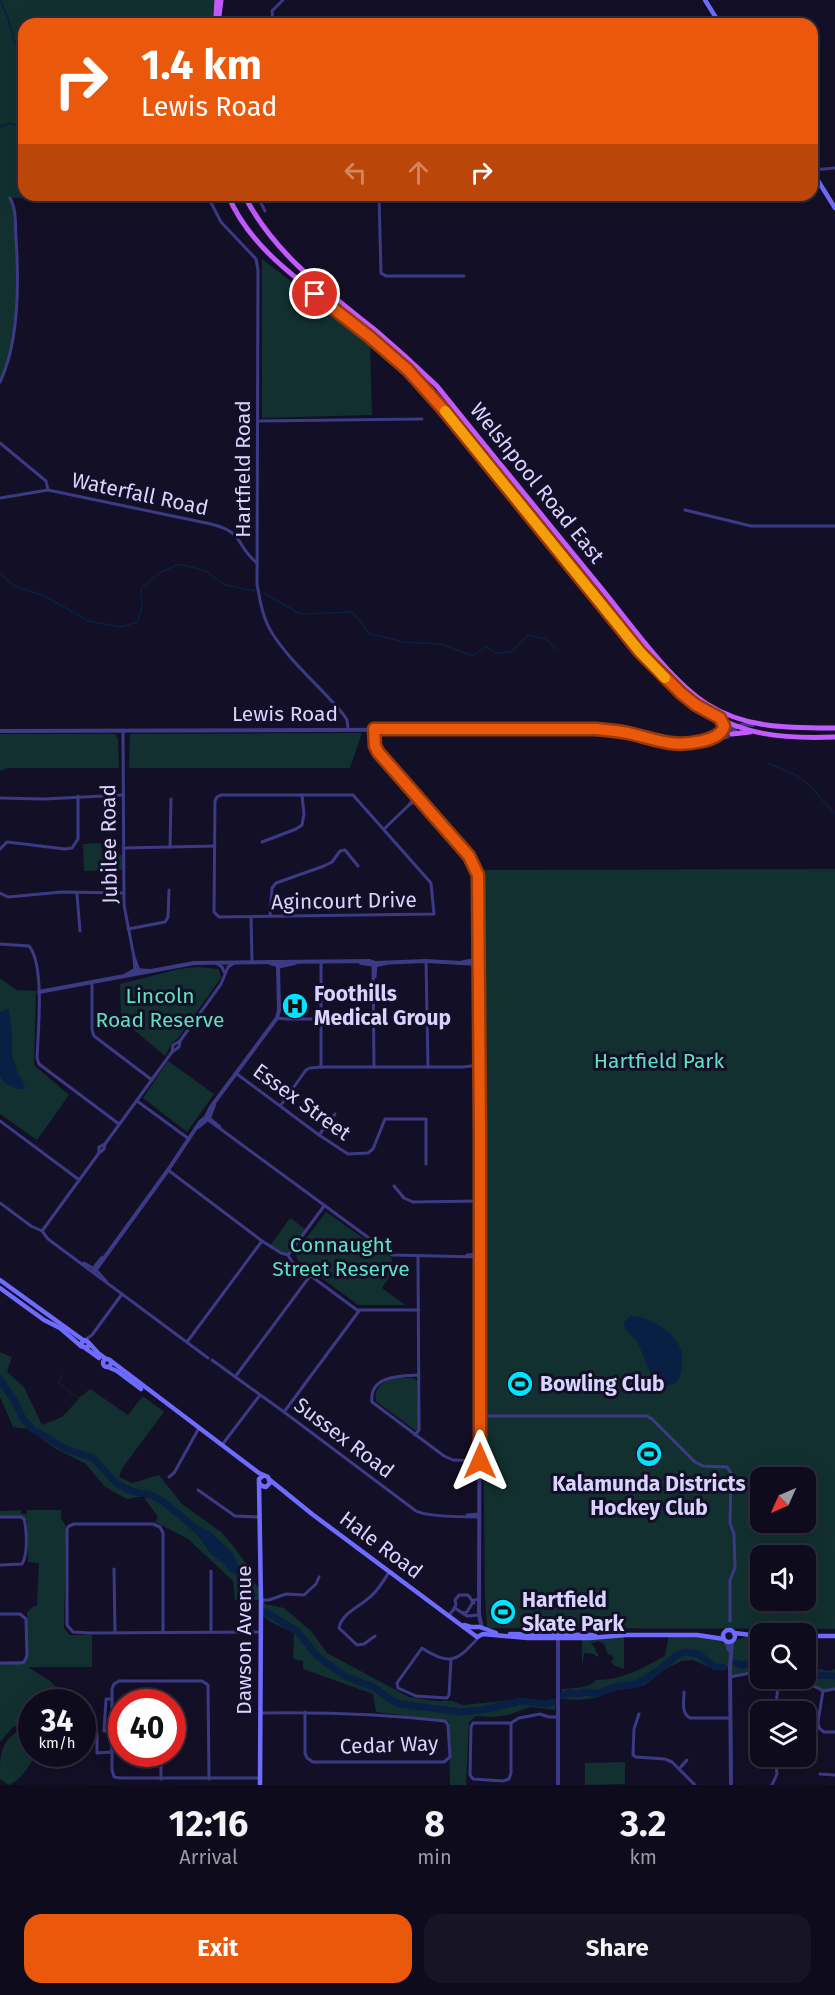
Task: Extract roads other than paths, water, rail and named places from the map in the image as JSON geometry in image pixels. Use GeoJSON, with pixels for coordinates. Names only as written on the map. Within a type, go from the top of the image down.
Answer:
{"type":"FeatureCollection","features":[{"type":"Feature","properties":{"kind":"main road"},"geometry":{"type":"LineString","coordinates":[[218,18],[219,0]]}},
{"type":"Feature","properties":{"kind":"main road"},"geometry":{"type":"LineString","coordinates":[[705,0],[716,18]]}},
{"type":"Feature","properties":{"kind":"main road"},"geometry":{"type":"LineString","coordinates":[[818,180],[835,208]]}},
{"type":"Feature","properties":{"kind":"main road","name":"Welshpool Road East"},"geometry":{"type":"LineString","coordinates":[[230,201],[251,234],[276,260],[370,337],[415,378],[443,409],[655,668],[696,705],[735,726],[755,732],[782,737],[835,737]]}},
{"type":"Feature","properties":{"kind":"main road","name":"Welshpool Road East"},"geometry":{"type":"LineString","coordinates":[[248,201],[270,235],[300,270],[414,364],[437,386],[666,667],[692,692],[718,711],[759,724],[786,728],[835,728]]}},
{"type":"Feature","properties":{"kind":"main road"},"geometry":{"type":"LineString","coordinates":[[555,546],[562,540]]}},
{"type":"Feature","properties":{"kind":"main road"},"geometry":{"type":"LineString","coordinates":[[720,718],[724,726],[721,735]]}},
{"type":"Feature","properties":{"kind":"main road"},"geometry":{"type":"LineString","coordinates":[[732,734],[755,732]]}},
{"type":"Feature","properties":{"kind":"main road"},"geometry":{"type":"LineString","coordinates":[[0,1280],[87,1342],[107,1362],[222,1446],[261,1479],[262,1486],[268,1484]]}},
{"type":"Feature","properties":{"kind":"main road"},"geometry":{"type":"LineString","coordinates":[[0,1288],[45,1320],[87,1342]]}},
{"type":"Feature","properties":{"kind":"main road"},"geometry":{"type":"LineString","coordinates":[[259,1495],[268,1484],[268,1477],[261,1479]]}},
{"type":"Feature","properties":{"kind":"main road","name":"Dawson Avenue"},"geometry":{"type":"LineString","coordinates":[[260,1785],[259,1495],[261,1479]]}},
{"type":"Feature","properties":{"kind":"main road","name":"Hale Road"},"geometry":{"type":"LineString","coordinates":[[268,1484],[282,1491],[449,1615],[478,1631]]}},
{"type":"Feature","properties":{"kind":"main road"},"geometry":{"type":"LineString","coordinates":[[711,1636],[730,1630],[730,1638]]}},
{"type":"Feature","properties":{"kind":"main road"},"geometry":{"type":"LineString","coordinates":[[478,1631],[589,1638],[601,1636],[730,1638],[750,1636]]}},
{"type":"Feature","properties":{"kind":"main road"},"geometry":{"type":"LineString","coordinates":[[725,1632],[730,1638]]}},
{"type":"Feature","properties":{"kind":"main road"},"geometry":{"type":"LineString","coordinates":[[816,1636],[835,1636]]}},
{"type":"Feature","properties":{"kind":"street"},"geometry":{"type":"LineString","coordinates":[[273,18],[272,10],[283,0]]}},
{"type":"Feature","properties":{"kind":"street"},"geometry":{"type":"LineString","coordinates":[[818,169],[835,168]]}},
{"type":"Feature","properties":{"kind":"street"},"geometry":{"type":"LineString","coordinates":[[0,382],[6,369],[16,310],[17,258],[14,206],[10,198]]}},
{"type":"Feature","properties":{"kind":"street","name":"Hartfield Road"},"geometry":{"type":"LineString","coordinates":[[210,201],[221,222],[256,259],[257,584],[262,608],[271,631],[343,714],[347,720],[348,729]]}},
{"type":"Feature","properties":{"kind":"street"},"geometry":{"type":"LineString","coordinates":[[260,201],[265,211]]}},
{"type":"Feature","properties":{"kind":"street"},"geometry":{"type":"LineString","coordinates":[[379,201],[382,275],[464,276]]}},
{"type":"Feature","properties":{"kind":"street"},"geometry":{"type":"LineString","coordinates":[[258,421],[422,419]]}},
{"type":"Feature","properties":{"kind":"street"},"geometry":{"type":"LineString","coordinates":[[0,443],[46,481],[48,490]]}},
{"type":"Feature","properties":{"kind":"street","name":"Waterfall Road"},"geometry":{"type":"LineString","coordinates":[[0,498],[48,490],[228,528],[239,537],[244,550],[257,564]]}},
{"type":"Feature","properties":{"kind":"street"},"geometry":{"type":"LineString","coordinates":[[685,510],[751,526],[835,526]]}},
{"type":"Feature","properties":{"kind":"street"},"geometry":{"type":"LineString","coordinates":[[718,711],[728,717],[735,726],[732,734]]}},
{"type":"Feature","properties":{"kind":"street","name":"Lewis Road"},"geometry":{"type":"LineString","coordinates":[[713,738],[735,726],[759,724]]}},
{"type":"Feature","properties":{"kind":"street"},"geometry":{"type":"LineString","coordinates":[[374,729],[375,746],[378,752],[469,856],[478,875],[480,1416],[476,1600],[472,1615]]}},
{"type":"Feature","properties":{"kind":"street","name":"Lewis Road"},"geometry":{"type":"LineString","coordinates":[[0,731],[596,729],[630,733],[672,743],[727,737],[732,734]]}},
{"type":"Feature","properties":{"kind":"street","name":"Jubilee Road"},"geometry":{"type":"LineString","coordinates":[[123,730],[124,905],[137,971]]}},
{"type":"Feature","properties":{"kind":"street"},"geometry":{"type":"LineString","coordinates":[[0,798],[44,799],[123,795]]}},
{"type":"Feature","properties":{"kind":"street","name":"Agincourt Drive"},"geometry":{"type":"LineString","coordinates":[[221,795],[302,795],[353,795],[431,883],[434,914],[219,917],[214,912],[215,801],[217,797],[221,795]]}},
{"type":"Feature","properties":{"kind":"street"},"geometry":{"type":"LineString","coordinates":[[262,842],[302,825],[302,795]]}},
{"type":"Feature","properties":{"kind":"street"},"geometry":{"type":"LineString","coordinates":[[0,849],[7,842],[72,848],[78,839],[78,796]]}},
{"type":"Feature","properties":{"kind":"street"},"geometry":{"type":"LineString","coordinates":[[384,829],[417,797]]}},
{"type":"Feature","properties":{"kind":"street"},"geometry":{"type":"LineString","coordinates":[[170,847],[171,799]]}},
{"type":"Feature","properties":{"kind":"street"},"geometry":{"type":"LineString","coordinates":[[124,848],[215,846]]}},
{"type":"Feature","properties":{"kind":"street"},"geometry":{"type":"LineString","coordinates":[[270,916],[272,888],[276,884],[332,862],[340,851],[345,850],[358,866]]}},
{"type":"Feature","properties":{"kind":"street"},"geometry":{"type":"LineString","coordinates":[[128,929],[165,922],[168,917],[169,890]]}},
{"type":"Feature","properties":{"kind":"street"},"geometry":{"type":"LineString","coordinates":[[0,893],[9,897],[62,892],[124,893]]}},
{"type":"Feature","properties":{"kind":"street"},"geometry":{"type":"LineString","coordinates":[[77,893],[80,931]]}},
{"type":"Feature","properties":{"kind":"street"},"geometry":{"type":"LineString","coordinates":[[251,917],[252,962]]}},
{"type":"Feature","properties":{"kind":"street"},"geometry":{"type":"LineString","coordinates":[[0,944],[29,946],[34,952],[39,992],[37,1058],[39,1064],[119,1124]]}},
{"type":"Feature","properties":{"kind":"street"},"geometry":{"type":"LineString","coordinates":[[39,992],[124,976],[137,971],[150,971],[194,963],[215,963],[225,967],[236,963],[252,962],[279,965],[299,962],[370,961],[375,964],[426,961],[479,962]]}},
{"type":"Feature","properties":{"kind":"street"},"geometry":{"type":"LineString","coordinates":[[426,961],[428,1067]]}},
{"type":"Feature","properties":{"kind":"street"},"geometry":{"type":"LineString","coordinates":[[321,962],[321,1067]]}},
{"type":"Feature","properties":{"kind":"street"},"geometry":{"type":"LineString","coordinates":[[374,1067],[375,964]]}},
{"type":"Feature","properties":{"kind":"street"},"geometry":{"type":"LineString","coordinates":[[95,1270],[200,1122],[208,1118],[211,1107],[277,1018],[279,965]]}},
{"type":"Feature","properties":{"kind":"street"},"geometry":{"type":"LineString","coordinates":[[42,1231],[78,1180],[104,1149],[105,1143],[172,1052],[173,1045],[180,1041],[221,984],[225,967]]}},
{"type":"Feature","properties":{"kind":"street"},"geometry":{"type":"LineString","coordinates":[[92,982],[94,1036],[152,1080]]}},
{"type":"Feature","properties":{"kind":"street"},"geometry":{"type":"LineString","coordinates":[[277,1018],[321,1019]]}},
{"type":"Feature","properties":{"kind":"street"},"geometry":{"type":"LineString","coordinates":[[280,1105],[306,1070],[310,1068],[479,1067]]}},
{"type":"Feature","properties":{"kind":"street","name":"Essex Street"},"geometry":{"type":"LineString","coordinates":[[237,1074],[348,1154],[368,1153],[373,1149],[385,1119],[426,1119],[426,1164]]}},
{"type":"Feature","properties":{"kind":"street"},"geometry":{"type":"LineString","coordinates":[[137,1101],[189,1139]]}},
{"type":"Feature","properties":{"kind":"street"},"geometry":{"type":"LineString","coordinates":[[319,1135],[335,1114]]}},
{"type":"Feature","properties":{"kind":"street"},"geometry":{"type":"LineString","coordinates":[[208,1118],[392,1255],[418,1257],[480,1255]]}},
{"type":"Feature","properties":{"kind":"street"},"geometry":{"type":"LineString","coordinates":[[0,1121],[78,1180]]}},
{"type":"Feature","properties":{"kind":"street"},"geometry":{"type":"LineString","coordinates":[[168,1170],[262,1241],[288,1256],[310,1276],[359,1311],[419,1310]]}},
{"type":"Feature","properties":{"kind":"street"},"geometry":{"type":"LineString","coordinates":[[394,1186],[404,1198],[413,1202],[480,1201]]}},
{"type":"Feature","properties":{"kind":"street","name":"Sussex Road"},"geometry":{"type":"LineString","coordinates":[[0,1203],[31,1226],[42,1231],[48,1239],[77,1260],[95,1270],[122,1294],[416,1511],[432,1516],[479,1516]]}},
{"type":"Feature","properties":{"kind":"street"},"geometry":{"type":"LineString","coordinates":[[288,1256],[324,1206]]}},
{"type":"Feature","properties":{"kind":"street"},"geometry":{"type":"LineString","coordinates":[[187,1342],[262,1241]]}},
{"type":"Feature","properties":{"kind":"street"},"geometry":{"type":"LineString","coordinates":[[415,1435],[419,1430],[418,1257]]}},
{"type":"Feature","properties":{"kind":"street"},"geometry":{"type":"LineString","coordinates":[[235,1377],[310,1276]]}},
{"type":"Feature","properties":{"kind":"street"},"geometry":{"type":"LineString","coordinates":[[87,1342],[122,1294]]}},
{"type":"Feature","properties":{"kind":"street"},"geometry":{"type":"LineString","coordinates":[[284,1412],[359,1311]]}},
{"type":"Feature","properties":{"kind":"street"},"geometry":{"type":"LineString","coordinates":[[419,1375],[388,1377],[374,1389],[372,1402],[444,1456],[453,1460],[479,1459]]}},
{"type":"Feature","properties":{"kind":"street"},"geometry":{"type":"LineString","coordinates":[[222,1446],[260,1395]]}},
{"type":"Feature","properties":{"kind":"street"},"geometry":{"type":"LineString","coordinates":[[480,1416],[647,1416],[695,1462],[703,1466],[728,1468],[731,1473],[730,1523],[734,1534],[735,1567],[730,1580],[730,1620]]}},
{"type":"Feature","properties":{"kind":"street"},"geometry":{"type":"LineString","coordinates":[[169,1477],[174,1473],[199,1429]]}},
{"type":"Feature","properties":{"kind":"street"},"geometry":{"type":"LineString","coordinates":[[198,1491],[235,1516],[259,1517]]}},
{"type":"Feature","properties":{"kind":"street"},"geometry":{"type":"LineString","coordinates":[[0,1517],[21,1517],[25,1521],[24,1561],[18,1565],[0,1565]]}},
{"type":"Feature","properties":{"kind":"street"},"geometry":{"type":"LineString","coordinates":[[164,1632],[163,1533],[160,1527],[153,1524],[71,1525],[67,1529],[68,1625],[75,1633],[261,1632]]}},
{"type":"Feature","properties":{"kind":"street"},"geometry":{"type":"LineString","coordinates":[[114,1569],[116,1633]]}},
{"type":"Feature","properties":{"kind":"street"},"geometry":{"type":"LineString","coordinates":[[211,1572],[211,1632]]}},
{"type":"Feature","properties":{"kind":"street"},"geometry":{"type":"LineString","coordinates":[[375,1636],[364,1644],[357,1645],[340,1631],[340,1623],[352,1610],[372,1596],[389,1572]]}},
{"type":"Feature","properties":{"kind":"street"},"geometry":{"type":"LineString","coordinates":[[261,1600],[286,1594],[304,1595],[316,1584],[319,1577]]}},
{"type":"Feature","properties":{"kind":"street"},"geometry":{"type":"LineString","coordinates":[[449,1615],[456,1605],[454,1600],[459,1595],[468,1595],[476,1600],[479,1616],[478,1631],[472,1644],[462,1655],[451,1659],[437,1658],[422,1648],[397,1683],[398,1688],[416,1696],[447,1698],[451,1659]]}},
{"type":"Feature","properties":{"kind":"street"},"geometry":{"type":"LineString","coordinates":[[462,1612],[466,1612],[476,1600]]}},
{"type":"Feature","properties":{"kind":"street"},"geometry":{"type":"LineString","coordinates":[[453,1609],[467,1616],[479,1616]]}},
{"type":"Feature","properties":{"kind":"street"},"geometry":{"type":"LineString","coordinates":[[0,1614],[20,1614],[26,1618],[27,1656],[21,1663],[0,1663]]}},
{"type":"Feature","properties":{"kind":"street"},"geometry":{"type":"LineString","coordinates":[[558,1636],[558,1785]]}},
{"type":"Feature","properties":{"kind":"street"},"geometry":{"type":"LineString","coordinates":[[730,1638],[730,1785]]}},
{"type":"Feature","properties":{"kind":"street"},"geometry":{"type":"LineString","coordinates":[[730,1677],[750,1673]]}},
{"type":"Feature","properties":{"kind":"street"},"geometry":{"type":"LineString","coordinates":[[112,1689],[119,1681],[202,1682],[208,1685]]}},
{"type":"Feature","properties":{"kind":"street"},"geometry":{"type":"LineString","coordinates":[[209,1779],[208,1685],[212,1681]]}},
{"type":"Feature","properties":{"kind":"street"},"geometry":{"type":"LineString","coordinates":[[816,1688],[823,1691],[835,1689]]}},
{"type":"Feature","properties":{"kind":"street"},"geometry":{"type":"LineString","coordinates":[[823,1691],[819,1728],[824,1732],[835,1732]]}},
{"type":"Feature","properties":{"kind":"street"},"geometry":{"type":"LineString","coordinates":[[684,1692],[684,1712],[690,1718],[730,1718]]}},
{"type":"Feature","properties":{"kind":"street"},"geometry":{"type":"LineString","coordinates":[[108,1699],[106,1699],[104,1731],[108,1731]]}},
{"type":"Feature","properties":{"kind":"street","name":"Cedar Way"},"geometry":{"type":"LineString","coordinates":[[260,1713],[305,1712],[385,1714],[445,1721],[448,1725],[450,1757],[444,1762],[313,1761],[307,1758],[305,1753],[305,1712]]}},
{"type":"Feature","properties":{"kind":"street"},"geometry":{"type":"LineString","coordinates":[[511,1723],[509,1779],[473,1779],[470,1774],[472,1725],[475,1722],[511,1723],[514,1720],[540,1713],[549,1717],[558,1717]]}},
{"type":"Feature","properties":{"kind":"street"},"geometry":{"type":"LineString","coordinates":[[639,1714],[634,1729],[633,1755],[665,1759],[695,1785]]}},
{"type":"Feature","properties":{"kind":"street"},"geometry":{"type":"LineString","coordinates":[[97,1734],[97,1753],[108,1752]]}},
{"type":"Feature","properties":{"kind":"street"},"geometry":{"type":"LineString","coordinates":[[678,1769],[687,1760]]}},
{"type":"Feature","properties":{"kind":"street"},"geometry":{"type":"LineString","coordinates":[[113,1767],[114,1776],[120,1778],[260,1778]]}},
{"type":"Feature","properties":{"kind":"street"},"geometry":{"type":"LineString","coordinates":[[161,1767],[161,1779]]}},
{"type":"Feature","properties":{"kind":"street"},"geometry":{"type":"LineString","coordinates":[[772,1785],[777,1774],[776,1767]]}},
{"type":"Feature","properties":{"kind":"street"},"geometry":{"type":"LineString","coordinates":[[820,1774],[835,1775]]}},
{"type":"Feature","properties":{"kind":"water"},"geometry":{"type":"Polygon","coordinates":[[[9,1009],[12,1055],[25,1089],[11,1086],[0,1077],[0,1012],[9,1009]]]}},
{"type":"Feature","properties":{"kind":"water"},"geometry":{"type":"Polygon","coordinates":[[[630,1316],[645,1319],[660,1326],[678,1343],[682,1364],[676,1383],[661,1384],[651,1374],[637,1342],[624,1326],[624,1322],[630,1316]]]}},
{"type":"Feature","properties":{"kind":"water"},"geometry":{"type":"Polygon","coordinates":[[[199,1526],[209,1531],[232,1552],[246,1581],[243,1583],[211,1554],[196,1533],[199,1526]]]}},
{"type":"Feature","properties":{"kind":"waterway"},"geometry":{"type":"LineString","coordinates":[[0,0],[13,37]]}},
{"type":"Feature","properties":{"kind":"waterway"},"geometry":{"type":"LineString","coordinates":[[13,39],[18,47]]}},
{"type":"Feature","properties":{"kind":"waterway"},"geometry":{"type":"LineString","coordinates":[[0,127],[11,123],[18,127]]}},
{"type":"Feature","properties":{"kind":"waterway"},"geometry":{"type":"LineString","coordinates":[[0,574],[15,586],[44,596],[89,621],[120,627],[137,622],[142,608],[141,588],[161,572],[179,564],[206,571],[225,585],[255,591]]}},
{"type":"Feature","properties":{"kind":"waterway"},"geometry":{"type":"LineString","coordinates":[[264,593],[300,614],[352,612],[370,634],[404,642],[440,644],[473,656],[486,647],[497,653],[511,652],[528,635],[545,639],[557,649]]}},
{"type":"Feature","properties":{"kind":"waterway"},"geometry":{"type":"LineString","coordinates":[[768,763],[798,776],[835,814]]}},
{"type":"Feature","properties":{"kind":"waterway"},"geometry":{"type":"LineString","coordinates":[[0,1379],[23,1419],[33,1430]]}},
{"type":"Feature","properties":{"kind":"waterway"},"geometry":{"type":"LineString","coordinates":[[39,1433],[66,1449],[93,1458],[117,1484],[131,1491],[151,1495],[164,1502],[201,1533]]}},
{"type":"Feature","properties":{"kind":"waterway"},"geometry":{"type":"LineString","coordinates":[[240,1577],[252,1595]]}},
{"type":"Feature","properties":{"kind":"waterway"},"geometry":{"type":"LineString","coordinates":[[266,1612],[298,1632],[318,1657],[345,1676],[375,1688],[400,1704],[461,1712],[483,1710],[521,1701],[546,1704],[553,1702]]}},
{"type":"Feature","properties":{"kind":"waterway"},"geometry":{"type":"LineString","coordinates":[[562,1696],[569,1693],[597,1694],[615,1687],[637,1684],[677,1655],[685,1652],[698,1654],[715,1667],[723,1667]]}},
{"type":"Feature","properties":{"kind":"waterway"},"geometry":{"type":"LineString","coordinates":[[736,1663],[750,1664]]}},
{"type":"Feature","properties":{"kind":"waterway"},"geometry":{"type":"LineString","coordinates":[[816,1675],[835,1676]]}},
{"type":"Feature","properties":{"kind":"place","name":"Foothills Medical Group"},"geometry":{"type":"Point","coordinates":[295,1006]}},
{"type":"Feature","properties":{"kind":"place","name":"Bowling Club"},"geometry":{"type":"Point","coordinates":[520,1384]}},
{"type":"Feature","properties":{"kind":"place","name":"Kalamunda Districts Hockey Club"},"geometry":{"type":"Point","coordinates":[649,1454]}},
{"type":"Feature","properties":{"kind":"place","name":"Hartfield Skate Park"},"geometry":{"type":"Point","coordinates":[503,1612]}},
{"type":"Feature","properties":{"kind":"park label","name":"Lincoln Road Reserve"},"geometry":{"type":"Point","coordinates":[160,1008]}},
{"type":"Feature","properties":{"kind":"park label","name":"Hartfield Park"},"geometry":{"type":"Point","coordinates":[659,1061]}},
{"type":"Feature","properties":{"kind":"park label","name":"Connaught Street Reserve"},"geometry":{"type":"Point","coordinates":[341,1257]}}]}
